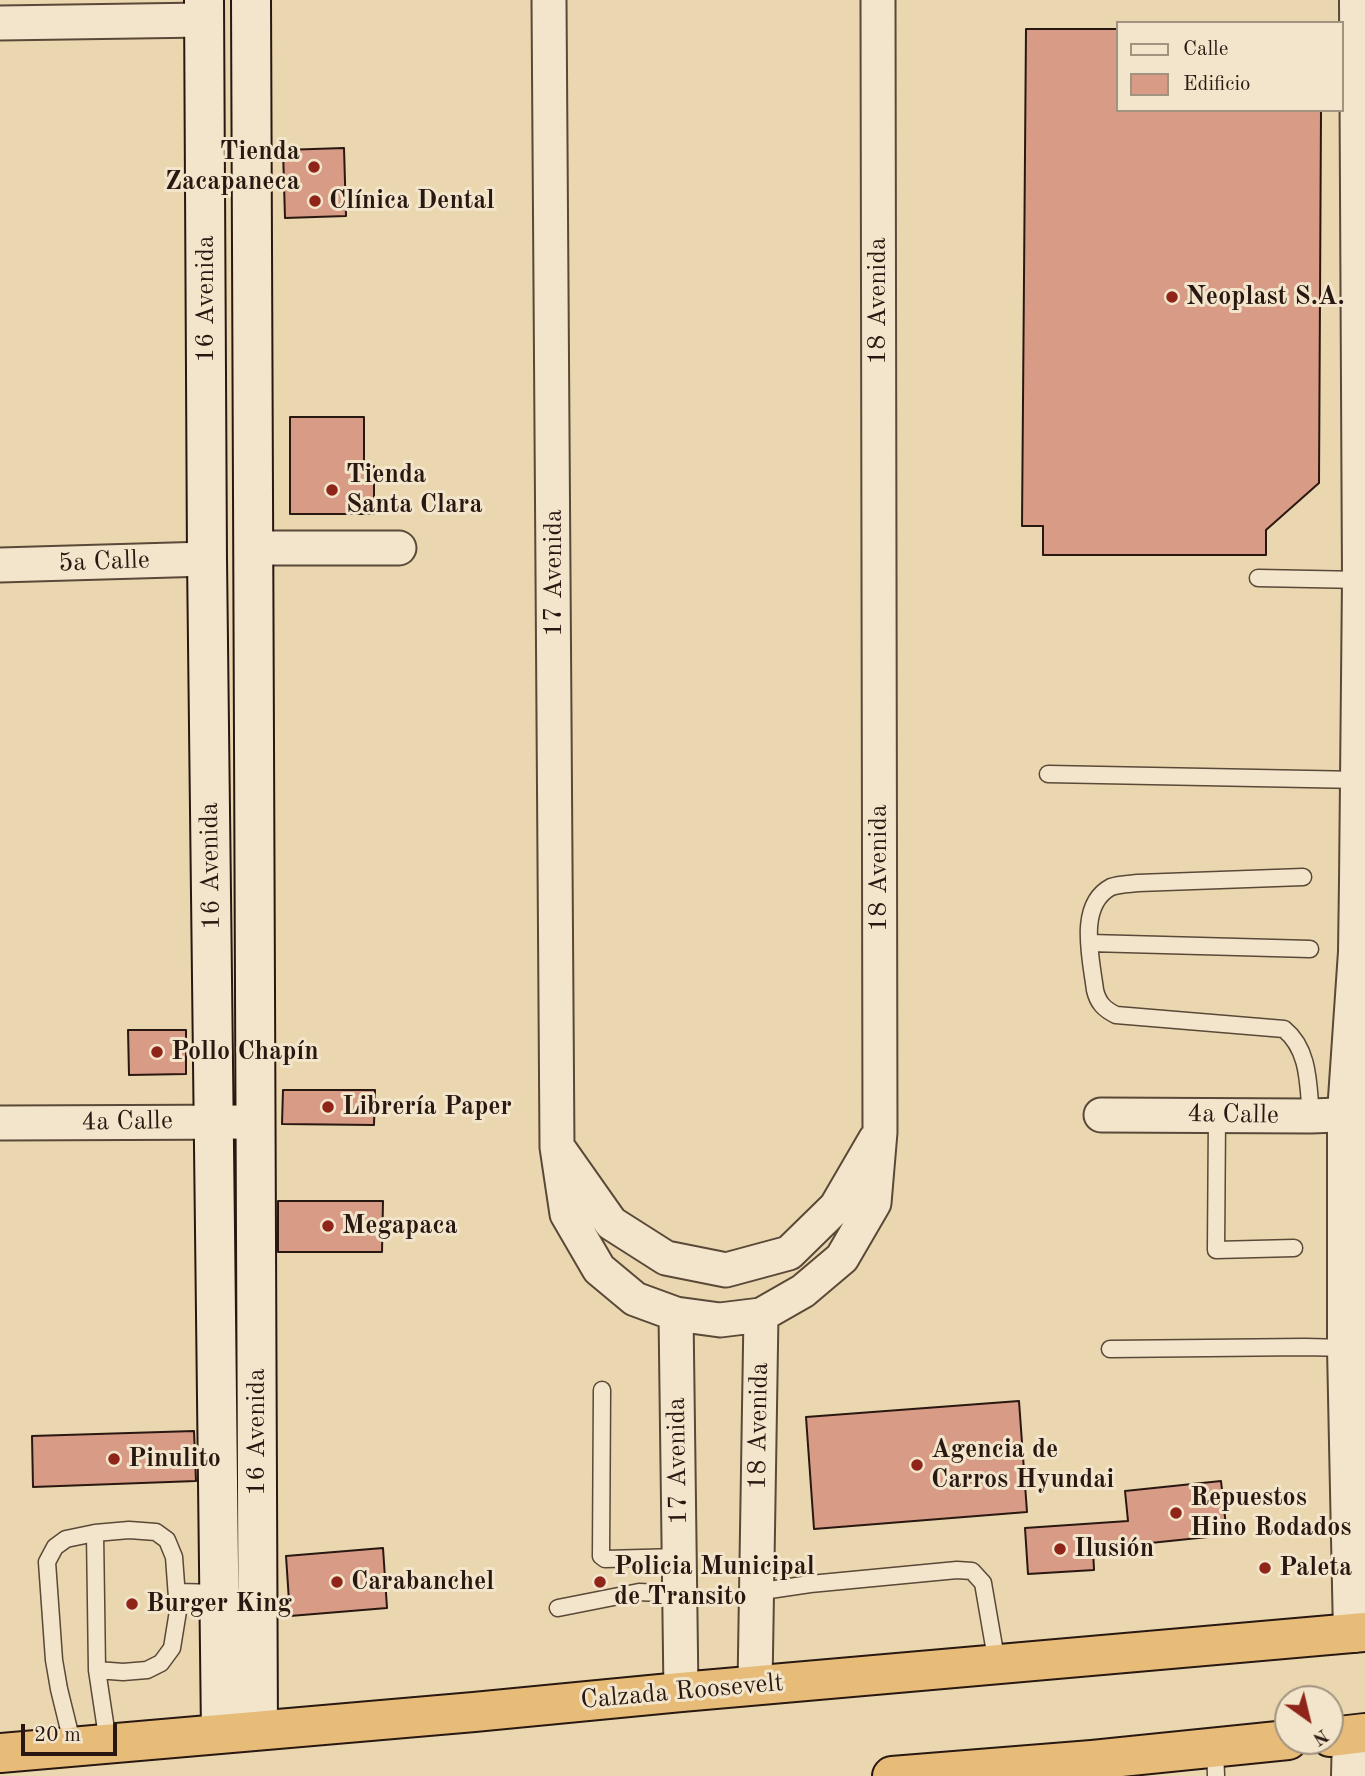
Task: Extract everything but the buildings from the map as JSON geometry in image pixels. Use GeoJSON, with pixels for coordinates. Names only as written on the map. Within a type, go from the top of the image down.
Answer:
{"type":"FeatureCollection","features":[{"type":"Feature","properties":{"kind":"highway","name":"Calzada Roosevelt"},"geometry":{"type":"LineString","coordinates":[[0,1753],[1359,1632]]}},
{"type":"Feature","properties":{"kind":"highway"},"geometry":{"type":"LineString","coordinates":[[892,1776],[1216,1761],[1274,1744]]}},
{"type":"Feature","properties":{"kind":"main road","name":"16 Avenida"},"geometry":{"type":"LineString","coordinates":[[251,0],[258,1730]]}},
{"type":"Feature","properties":{"kind":"main road"},"geometry":{"type":"LineString","coordinates":[[1359,0],[1362,799],[1358,952],[1341,1114],[1347,1348],[1357,1471],[1359,1632]]}},
{"type":"Feature","properties":{"kind":"main road","name":"16 Avenida"},"geometry":{"type":"LineString","coordinates":[[204,10],[207,559],[221,1733]]}},
{"type":"Feature","properties":{"kind":"main road"},"geometry":{"type":"LineString","coordinates":[[1349,1735],[1351,1776]]}},
{"type":"Feature","properties":{"kind":"street","name":"17 Avenida"},"geometry":{"type":"LineString","coordinates":[[549,0],[557,1147],[567,1214],[599,1269],[635,1300],[676,1314],[720,1320],[761,1315]]}},
{"type":"Feature","properties":{"kind":"street","name":"18 Avenida"},"geometry":{"type":"LineString","coordinates":[[755,1685],[761,1315],[803,1291],[842,1258],[874,1203],[880,1132],[878,0]]}},
{"type":"Feature","properties":{"kind":"street"},"geometry":{"type":"LineString","coordinates":[[0,23],[204,10]]}},
{"type":"Feature","properties":{"kind":"street"},"geometry":{"type":"LineString","coordinates":[[252,548],[399,548]]}},
{"type":"Feature","properties":{"kind":"street","name":"5a Calle"},"geometry":{"type":"LineString","coordinates":[[0,565],[207,559]]}},
{"type":"Feature","properties":{"kind":"street","name":"4a Calle"},"geometry":{"type":"LineString","coordinates":[[1101,1115],[1341,1114]]}},
{"type":"Feature","properties":{"kind":"street","name":"4a Calle"},"geometry":{"type":"LineString","coordinates":[[0,1123],[255,1122]]}},
{"type":"Feature","properties":{"kind":"street"},"geometry":{"type":"LineString","coordinates":[[557,1147],[611,1223],[666,1258],[726,1270],[789,1254],[836,1207],[880,1132]]}},
{"type":"Feature","properties":{"kind":"street","name":"17 Avenida"},"geometry":{"type":"LineString","coordinates":[[676,1314],[681,1692]]}},
{"type":"Feature","properties":{"kind":"lane"},"geometry":{"type":"LineString","coordinates":[[1258,578],[1363,580]]}},
{"type":"Feature","properties":{"kind":"lane"},"geometry":{"type":"LineString","coordinates":[[1048,774],[1362,799]]}},
{"type":"Feature","properties":{"kind":"lane"},"geometry":{"type":"LineString","coordinates":[[1303,877],[1113,886],[1098,896],[1089,920],[1094,990],[1106,1010],[1116,1015],[1284,1029],[1292,1035],[1306,1064],[1341,1114]]}},
{"type":"Feature","properties":{"kind":"lane"},"geometry":{"type":"LineString","coordinates":[[1090,943],[1310,949]]}},
{"type":"Feature","properties":{"kind":"lane"},"geometry":{"type":"LineString","coordinates":[[1217,1116],[1216,1250],[1294,1248]]}},
{"type":"Feature","properties":{"kind":"lane"},"geometry":{"type":"LineString","coordinates":[[1110,1349],[1347,1348]]}},
{"type":"Feature","properties":{"kind":"lane"},"geometry":{"type":"LineString","coordinates":[[602,1390],[601,1556],[605,1559],[679,1557]]}},
{"type":"Feature","properties":{"kind":"lane"},"geometry":{"type":"LineString","coordinates":[[90,1744],[59,1689],[54,1660],[47,1562],[55,1547],[66,1539],[129,1530],[156,1532],[167,1540],[174,1557],[178,1611],[172,1648],[161,1663],[147,1670],[97,1670]]}},
{"type":"Feature","properties":{"kind":"lane"},"geometry":{"type":"LineString","coordinates":[[90,1744],[97,1670],[95,1533]]}},
{"type":"Feature","properties":{"kind":"lane"},"geometry":{"type":"LineString","coordinates":[[756,1592],[810,1584],[957,1570],[972,1571],[983,1583],[997,1664]]}},
{"type":"Feature","properties":{"kind":"lane"},"geometry":{"type":"LineString","coordinates":[[178,1592],[219,1593]]}},
{"type":"Feature","properties":{"kind":"lane"},"geometry":{"type":"LineString","coordinates":[[558,1608],[639,1592],[680,1594]]}},
{"type":"Feature","properties":{"kind":"place","name":"Tienda Zacapaneca"},"geometry":{"type":"Point","coordinates":[314,167]}},
{"type":"Feature","properties":{"kind":"place","name":"Clínica Dental"},"geometry":{"type":"Point","coordinates":[315,201]}},
{"type":"Feature","properties":{"kind":"place","name":"Neoplast S.A."},"geometry":{"type":"Point","coordinates":[1172,297]}},
{"type":"Feature","properties":{"kind":"place","name":"Tienda Santa Clara"},"geometry":{"type":"Point","coordinates":[332,490]}},
{"type":"Feature","properties":{"kind":"place","name":"Pollo Chapín"},"geometry":{"type":"Point","coordinates":[157,1052]}},
{"type":"Feature","properties":{"kind":"place","name":"Librería Paper"},"geometry":{"type":"Point","coordinates":[328,1107]}},
{"type":"Feature","properties":{"kind":"place","name":"Megapaca"},"geometry":{"type":"Point","coordinates":[328,1226]}},
{"type":"Feature","properties":{"kind":"place","name":"Pinulito"},"geometry":{"type":"Point","coordinates":[114,1459]}},
{"type":"Feature","properties":{"kind":"place","name":"Agencia de Carros Hyundai"},"geometry":{"type":"Point","coordinates":[917,1465]}},
{"type":"Feature","properties":{"kind":"place","name":"Repuestos Hino Rodados"},"geometry":{"type":"Point","coordinates":[1176,1513]}},
{"type":"Feature","properties":{"kind":"place","name":"Ilusión"},"geometry":{"type":"Point","coordinates":[1060,1549]}},
{"type":"Feature","properties":{"kind":"place","name":"Paleta"},"geometry":{"type":"Point","coordinates":[1265,1568]}},
{"type":"Feature","properties":{"kind":"place","name":"Carabanchel"},"geometry":{"type":"Point","coordinates":[337,1582]}},
{"type":"Feature","properties":{"kind":"place","name":"Policia Municipal de Transito"},"geometry":{"type":"Point","coordinates":[600,1582]}},
{"type":"Feature","properties":{"kind":"place","name":"Burger King"},"geometry":{"type":"Point","coordinates":[132,1604]}}]}
